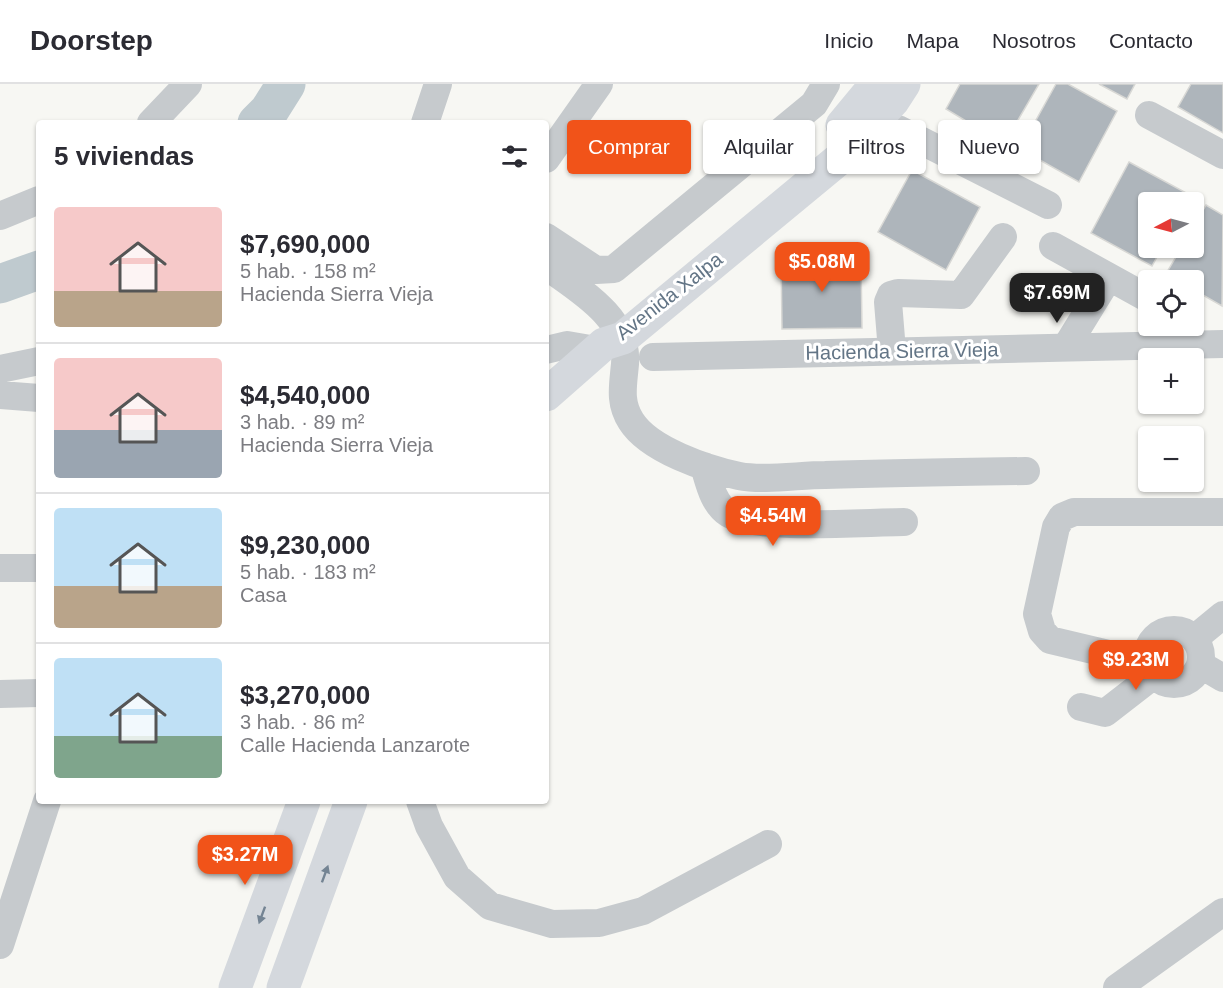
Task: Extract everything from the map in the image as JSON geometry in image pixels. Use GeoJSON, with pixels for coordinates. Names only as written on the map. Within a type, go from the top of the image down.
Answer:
{"type":"FeatureCollection","features":[{"type":"Feature","properties":{"kind":"main road","name":"Avenida Xalpa"},"geometry":{"type":"LineString","coordinates":[[860,120],[876,84]]}},
{"type":"Feature","properties":{"kind":"main road","name":"Avenida Xalpa"},"geometry":{"type":"LineString","coordinates":[[864,120],[893,101],[904,84]]}},
{"type":"Feature","properties":{"kind":"main road","name":"Avenida Xalpa"},"geometry":{"type":"LineString","coordinates":[[549,392],[609,339],[827,169]]}},
{"type":"Feature","properties":{"kind":"main road"},"geometry":{"type":"LineString","coordinates":[[235,988],[303,804]]}},
{"type":"Feature","properties":{"kind":"main road"},"geometry":{"type":"LineString","coordinates":[[288,986],[350,804]]}},
{"type":"Feature","properties":{"kind":"street"},"geometry":{"type":"LineString","coordinates":[[154,120],[188,84]]}},
{"type":"Feature","properties":{"kind":"street"},"geometry":{"type":"LineString","coordinates":[[426,120],[438,84]]}},
{"type":"Feature","properties":{"kind":"street"},"geometry":{"type":"LineString","coordinates":[[549,155],[598,84]]}},
{"type":"Feature","properties":{"kind":"street"},"geometry":{"type":"LineString","coordinates":[[549,239],[596,270],[614,269],[814,104],[826,84]]}},
{"type":"Feature","properties":{"kind":"street"},"geometry":{"type":"LineString","coordinates":[[1149,115],[1223,155]]}},
{"type":"Feature","properties":{"kind":"street"},"geometry":{"type":"LineString","coordinates":[[926,143],[1048,205]]}},
{"type":"Feature","properties":{"kind":"street"},"geometry":{"type":"LineString","coordinates":[[0,216],[36,201]]}},
{"type":"Feature","properties":{"kind":"street"},"geometry":{"type":"LineString","coordinates":[[892,351],[888,302],[891,295],[898,292],[961,295],[1004,237]]}},
{"type":"Feature","properties":{"kind":"street"},"geometry":{"type":"LineString","coordinates":[[1053,246],[1138,293]]}},
{"type":"Feature","properties":{"kind":"street"},"geometry":{"type":"LineString","coordinates":[[549,269],[592,299],[609,339],[625,351],[622,396],[626,412],[636,429],[654,443],[704,466],[741,476],[1026,471]]}},
{"type":"Feature","properties":{"kind":"street"},"geometry":{"type":"LineString","coordinates":[[1066,347],[1109,277]]}},
{"type":"Feature","properties":{"kind":"street"},"geometry":{"type":"LineString","coordinates":[[549,349],[609,339]]}},
{"type":"Feature","properties":{"kind":"street","name":"Hacienda Sierra Vieja"},"geometry":{"type":"LineString","coordinates":[[652,357],[1223,344]]}},
{"type":"Feature","properties":{"kind":"street"},"geometry":{"type":"LineString","coordinates":[[0,369],[36,362]]}},
{"type":"Feature","properties":{"kind":"street"},"geometry":{"type":"LineString","coordinates":[[0,395],[36,398]]}},
{"type":"Feature","properties":{"kind":"street"},"geometry":{"type":"LineString","coordinates":[[704,466],[712,495],[728,514],[756,524],[904,522]]}},
{"type":"Feature","properties":{"kind":"street"},"geometry":{"type":"LineString","coordinates":[[1150,669],[1148,648],[1155,636],[1168,629],[1182,630],[1194,638],[1212,671],[1180,684],[1166,683],[1150,669],[1050,640],[1042,631],[1037,614],[1056,527],[1062,517],[1074,512],[1223,512]]}},
{"type":"Feature","properties":{"kind":"street"},"geometry":{"type":"LineString","coordinates":[[0,568],[36,568]]}},
{"type":"Feature","properties":{"kind":"street"},"geometry":{"type":"LineString","coordinates":[[1194,638],[1223,615]]}},
{"type":"Feature","properties":{"kind":"street"},"geometry":{"type":"LineString","coordinates":[[1081,707],[1105,713],[1150,669]]}},
{"type":"Feature","properties":{"kind":"street"},"geometry":{"type":"LineString","coordinates":[[0,693],[36,693]]}},
{"type":"Feature","properties":{"kind":"street"},"geometry":{"type":"LineString","coordinates":[[0,942],[46,804]]}},
{"type":"Feature","properties":{"kind":"street"},"geometry":{"type":"LineString","coordinates":[[421,804],[429,826],[457,877],[490,906],[552,924],[599,923],[643,911],[768,844]]}},
{"type":"Feature","properties":{"kind":"street"},"geometry":{"type":"LineString","coordinates":[[1117,988],[1223,912]]}},
{"type":"Feature","properties":{"kind":"building"},"geometry":{"type":"Polygon","coordinates":[[[960,84],[1039,84],[1018,120],[964,120],[946,109],[960,84]]]}},
{"type":"Feature","properties":{"kind":"building"},"geometry":{"type":"Polygon","coordinates":[[[1056,84],[1068,84],[1117,111],[1079,182],[1041,161],[1041,120],[1036,120],[1056,84]]]}},
{"type":"Feature","properties":{"kind":"building"},"geometry":{"type":"Polygon","coordinates":[[[1099,84],[1135,84],[1127,99],[1099,84]]]}},
{"type":"Feature","properties":{"kind":"building"},"geometry":{"type":"Polygon","coordinates":[[[1191,84],[1223,84],[1223,133],[1178,107],[1191,84]]]}},
{"type":"Feature","properties":{"kind":"building"},"geometry":{"type":"Polygon","coordinates":[[[1129,162],[1184,192],[1138,192],[1138,258],[1156,258],[1152,266],[1091,233],[1129,162]]]}},
{"type":"Feature","properties":{"kind":"building"},"geometry":{"type":"Polygon","coordinates":[[[910,174],[919,174],[980,207],[946,270],[878,232],[910,174]]]}},
{"type":"Feature","properties":{"kind":"building"},"geometry":{"type":"Polygon","coordinates":[[[1206,205],[1223,215],[1222,306],[1204,296],[1204,270],[1168,270],[1175,258],[1204,258],[1204,208],[1206,205]]]}},
{"type":"Feature","properties":{"kind":"building"},"geometry":{"type":"Polygon","coordinates":[[[861,257],[862,328],[782,329],[781,258],[861,257]]]}},
{"type":"Feature","properties":{"kind":"waterway"},"geometry":{"type":"LineString","coordinates":[[260,120],[269,111],[286,84]]}},
{"type":"Feature","properties":{"kind":"waterway"},"geometry":{"type":"LineString","coordinates":[[0,284],[36,271]]}}]}
